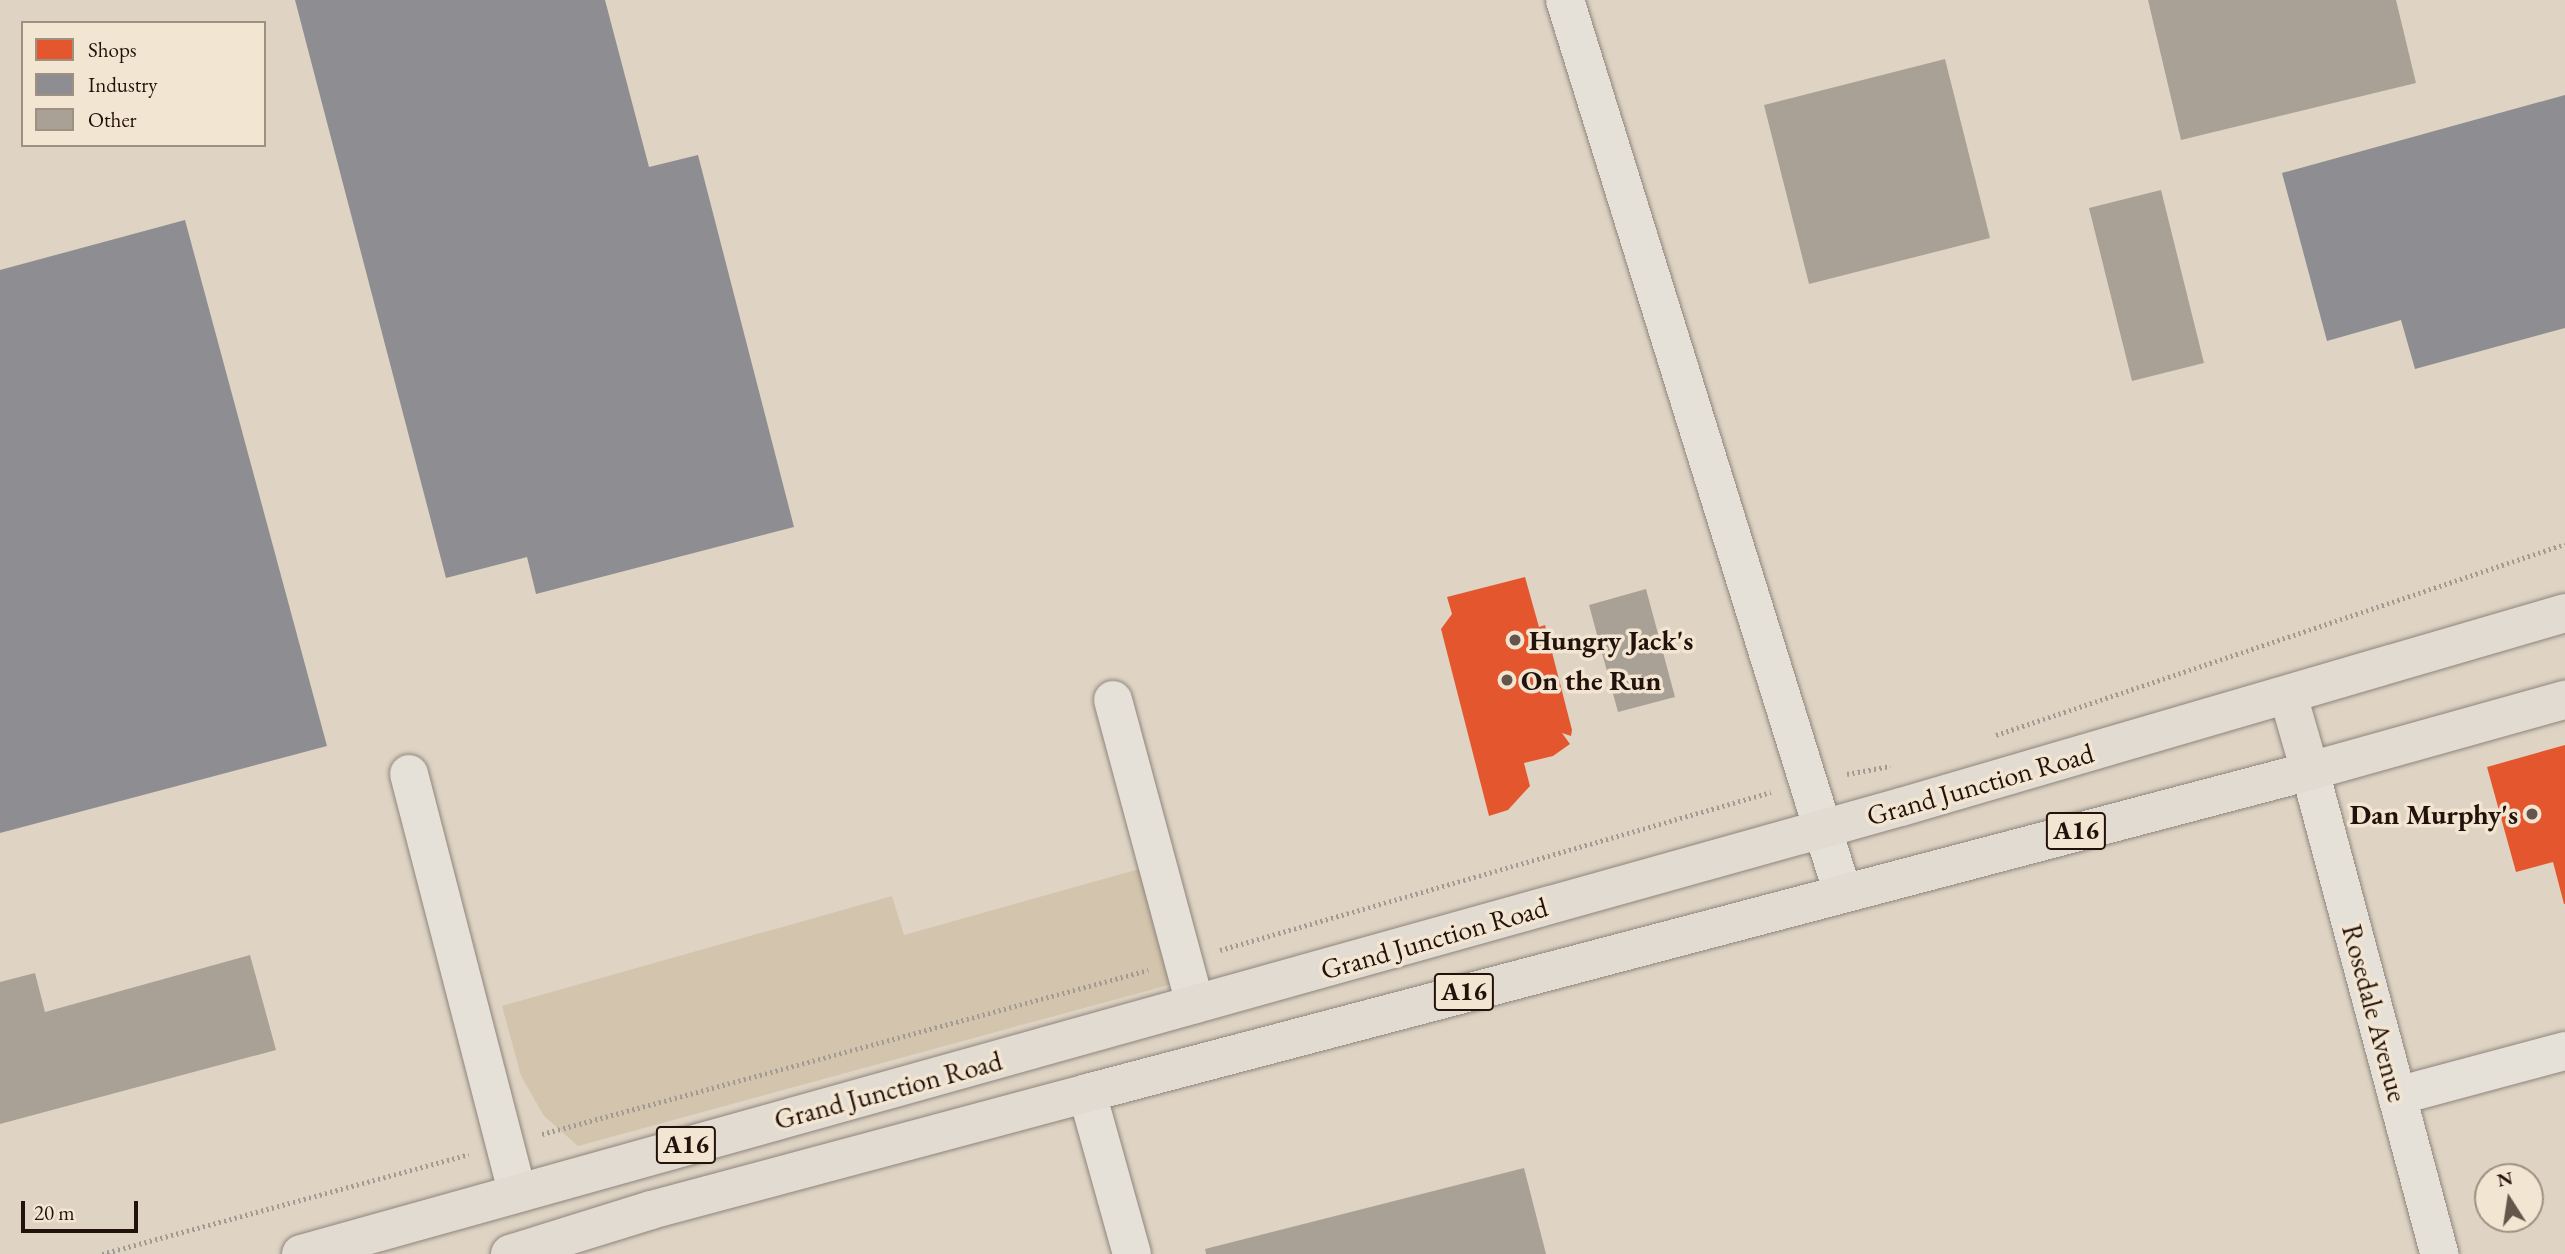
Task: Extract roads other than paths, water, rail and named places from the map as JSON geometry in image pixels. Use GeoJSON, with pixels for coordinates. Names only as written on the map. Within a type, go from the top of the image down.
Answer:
{"type":"FeatureCollection","features":[{"type":"Feature","properties":{"kind":"highway","name":"Grand Junction Road"},"geometry":{"type":"LineString","coordinates":[[301,1254],[1822,829],[2565,613]]}},
{"type":"Feature","properties":{"kind":"highway"},"geometry":{"type":"LineString","coordinates":[[2288,695],[2309,771]]}},
{"type":"Feature","properties":{"kind":"highway","name":"Grand Junction Road"},"geometry":{"type":"LineString","coordinates":[[510,1254],[651,1210],[1842,891],[2309,771],[2565,700]]}},
{"type":"Feature","properties":{"kind":"highway"},"geometry":{"type":"LineString","coordinates":[[1072,1039],[1087,1093]]}},
{"type":"Feature","properties":{"kind":"street"},"geometry":{"type":"LineString","coordinates":[[1565,0],[1842,891]]}},
{"type":"Feature","properties":{"kind":"street"},"geometry":{"type":"LineString","coordinates":[[1113,700],[1195,1004]]}},
{"type":"Feature","properties":{"kind":"street","name":"Rosedale Avenue"},"geometry":{"type":"LineString","coordinates":[[2309,771],[2439,1254]]}},
{"type":"Feature","properties":{"kind":"street"},"geometry":{"type":"LineString","coordinates":[[409,774],[517,1193]]}},
{"type":"Feature","properties":{"kind":"street"},"geometry":{"type":"LineString","coordinates":[[2397,1096],[2565,1051]]}},
{"type":"Feature","properties":{"kind":"street"},"geometry":{"type":"LineString","coordinates":[[1087,1093],[1132,1254]]}},
{"type":"Feature","properties":{"kind":"place","name":"Hungry Jack's"},"geometry":{"type":"Point","coordinates":[1515,640]}},
{"type":"Feature","properties":{"kind":"place","name":"On the Run"},"geometry":{"type":"Point","coordinates":[1507,680]}},
{"type":"Feature","properties":{"kind":"place","name":"Dan Murphy's"},"geometry":{"type":"Point","coordinates":[2532,814]}}]}
